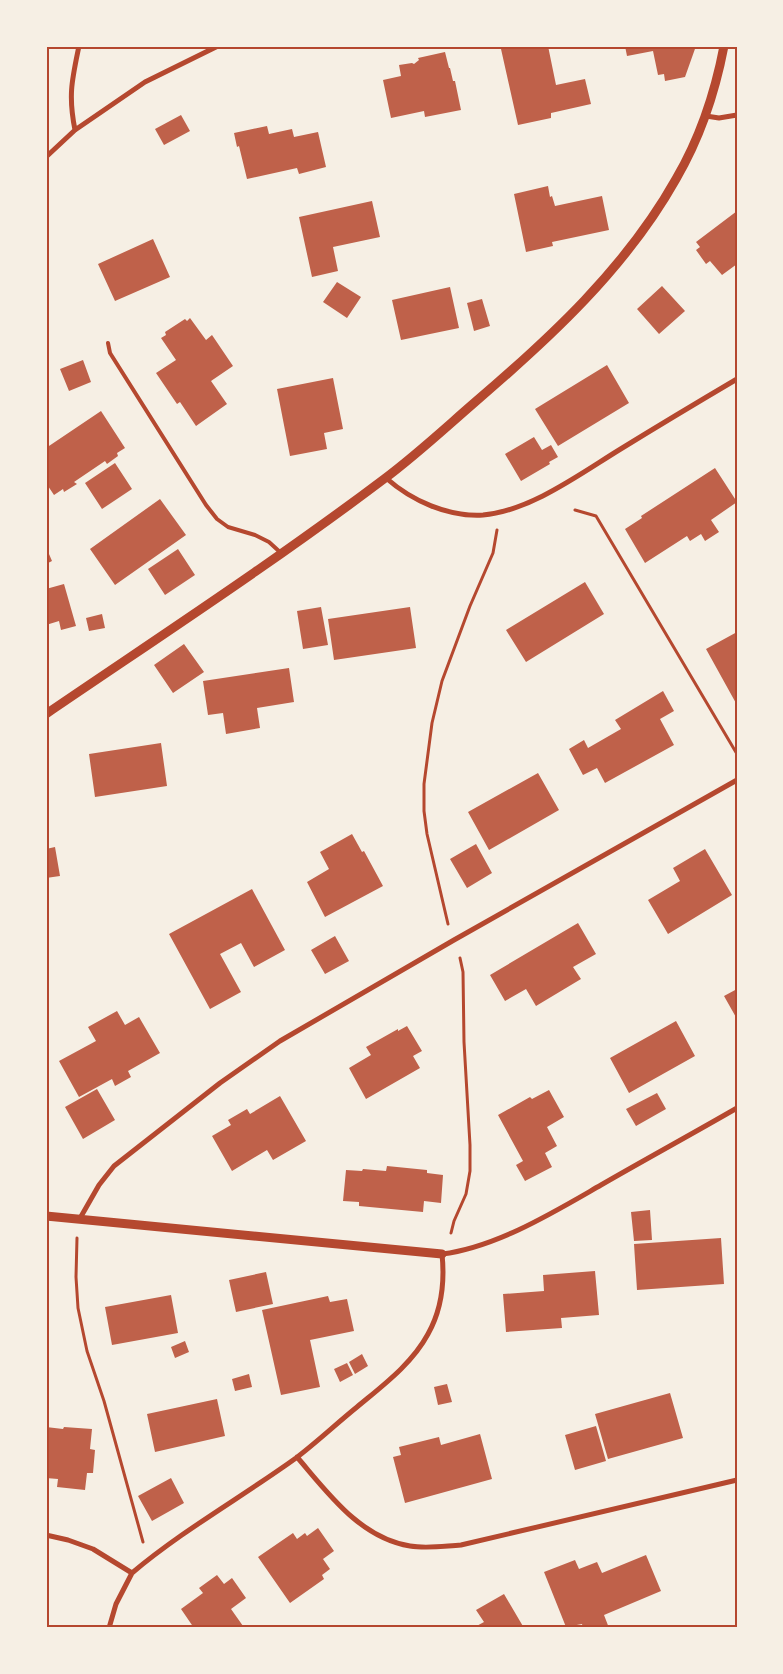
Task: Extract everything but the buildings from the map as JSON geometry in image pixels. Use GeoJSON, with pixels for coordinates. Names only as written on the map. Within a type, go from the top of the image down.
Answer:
{"type":"FeatureCollection","features":[{"type":"Feature","properties":{"kind":"street"},"geometry":{"type":"LineString","coordinates":[[75,130],[71,107],[71,84],[79,46]]}},
{"type":"Feature","properties":{"kind":"street"},"geometry":{"type":"LineString","coordinates":[[46,157],[75,130],[144,82],[218,46]]}},
{"type":"Feature","properties":{"kind":"street"},"geometry":{"type":"LineString","coordinates":[[46,714],[281,553],[386,478],[530,355],[570,316],[644,229],[676,180],[706,116],[724,46]]}},
{"type":"Feature","properties":{"kind":"street"},"geometry":{"type":"LineString","coordinates":[[706,116],[718,118],[737,115]]}},
{"type":"Feature","properties":{"kind":"street"},"geometry":{"type":"LineString","coordinates":[[386,478],[401,491],[422,502],[445,510],[463,514],[484,515],[510,509],[535,499],[565,483],[737,379]]}},
{"type":"Feature","properties":{"kind":"street"},"geometry":{"type":"LineString","coordinates":[[78,1220],[99,1185],[114,1166],[220,1083],[280,1042],[454,940],[737,780]]}},
{"type":"Feature","properties":{"kind":"street"},"geometry":{"type":"LineString","coordinates":[[46,1216],[446,1254],[478,1245],[515,1231],[552,1213],[737,1108]]}},
{"type":"Feature","properties":{"kind":"street"},"geometry":{"type":"LineString","coordinates":[[109,1628],[116,1604],[132,1573],[158,1551],[296,1457],[386,1383],[412,1356],[427,1336],[438,1315],[443,1294],[446,1254]]}},
{"type":"Feature","properties":{"kind":"street"},"geometry":{"type":"LineString","coordinates":[[296,1457],[358,1522],[389,1541],[432,1548],[461,1545],[737,1480]]}},
{"type":"Feature","properties":{"kind":"street"},"geometry":{"type":"LineString","coordinates":[[46,1535],[93,1549],[132,1573]]}},
{"type":"Feature","properties":{"kind":"lane"},"geometry":{"type":"LineString","coordinates":[[108,343],[110,353],[201,498],[217,518],[228,527],[256,535],[269,542],[281,553]]}},
{"type":"Feature","properties":{"kind":"path"},"geometry":{"type":"LineString","coordinates":[[575,510],[596,516],[737,754]]}},
{"type":"Feature","properties":{"kind":"path"},"geometry":{"type":"LineString","coordinates":[[446,1254],[454,1221],[466,1194],[470,1171],[463,972],[448,926],[427,834],[424,811],[424,784],[432,723],[442,682],[470,606],[493,553],[497,536],[497,512]]}},
{"type":"Feature","properties":{"kind":"path"},"geometry":{"type":"LineString","coordinates":[[78,1220],[76,1277],[78,1308],[87,1351],[104,1401],[148,1560]]}}]}
